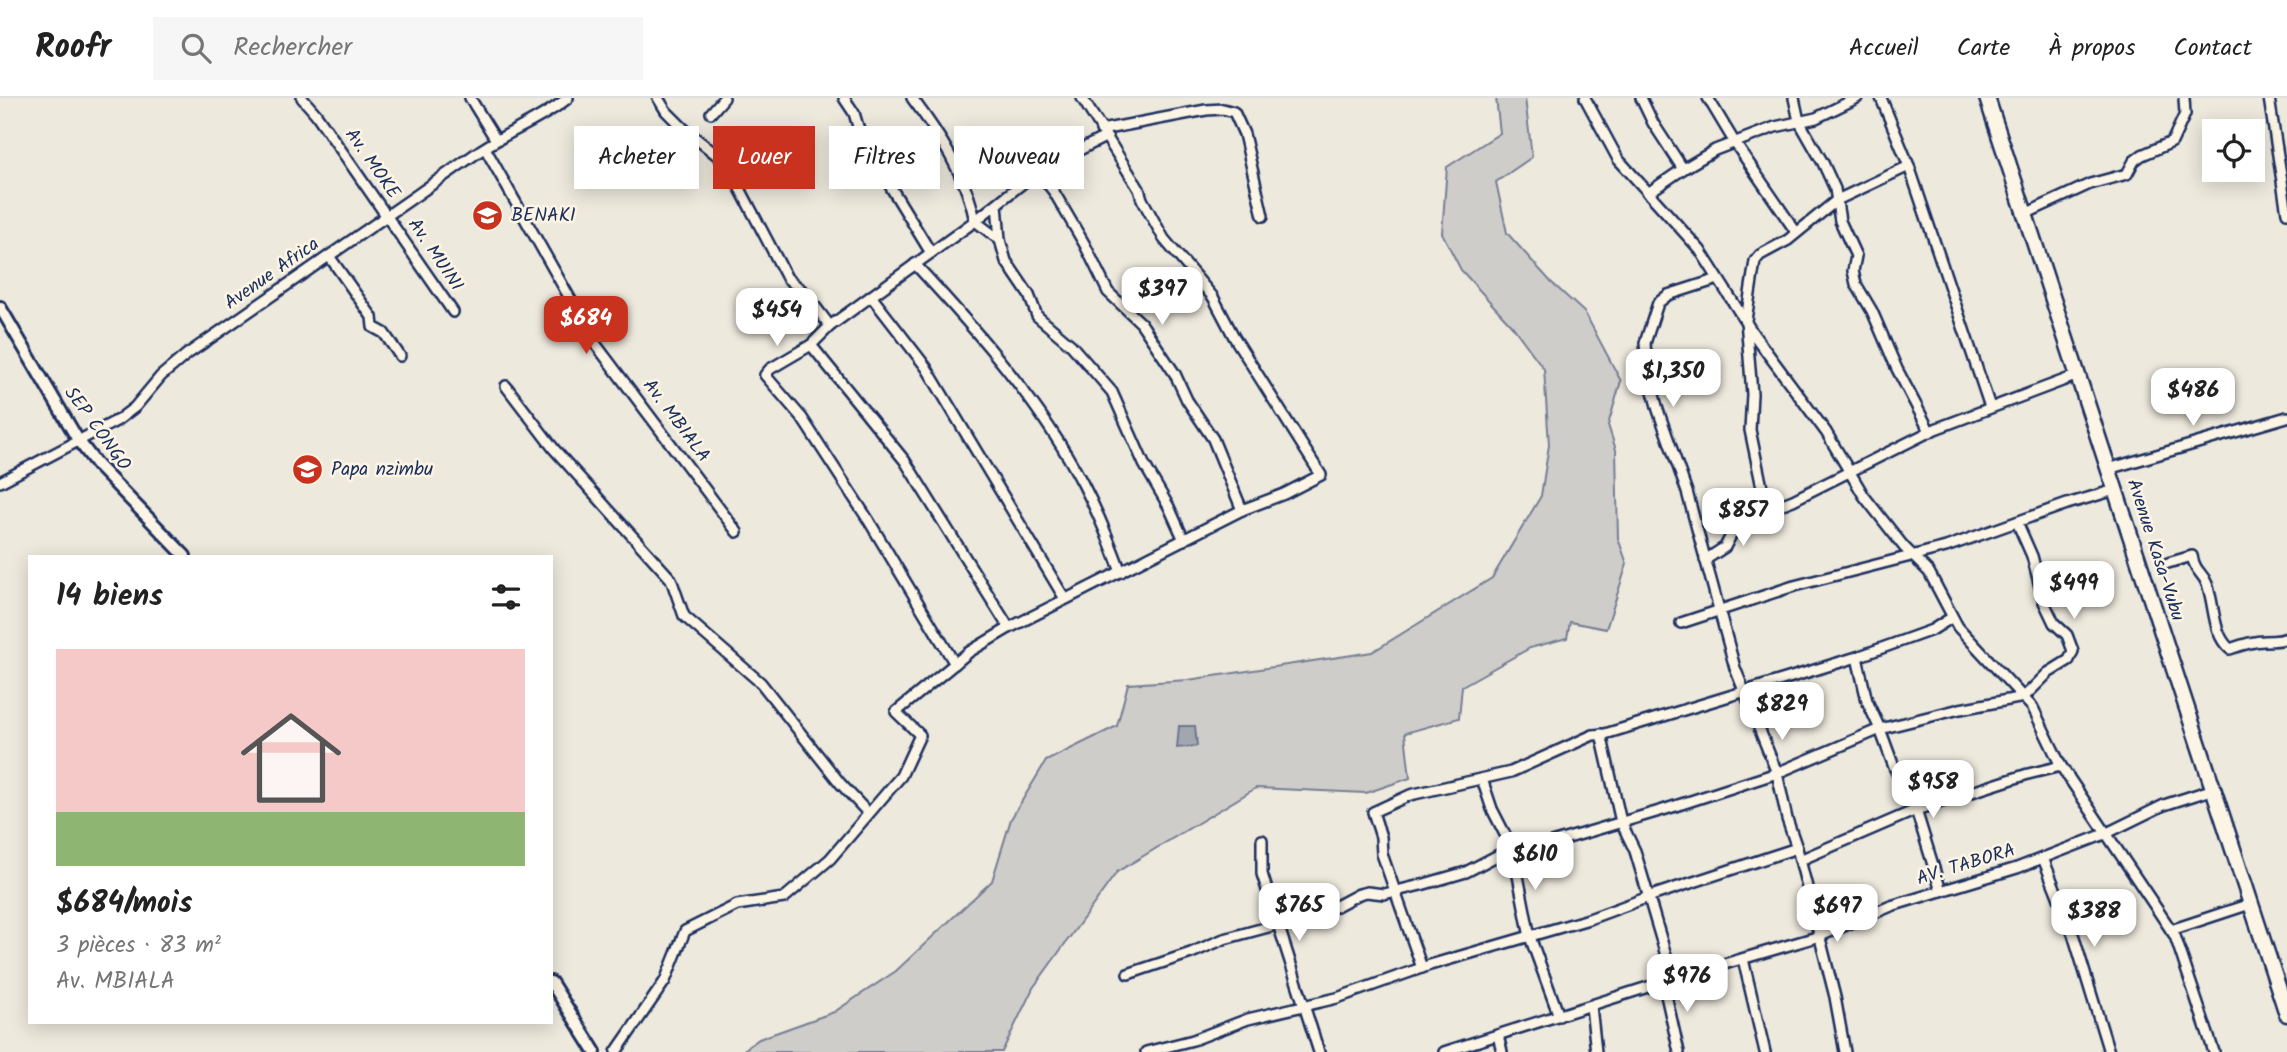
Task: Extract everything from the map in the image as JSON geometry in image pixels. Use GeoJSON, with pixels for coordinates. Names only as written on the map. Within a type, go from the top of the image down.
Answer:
{"type":"FeatureCollection","features":[{"type":"Feature","properties":{"kind":"highway","name":"Avenue Kasa-Vubu"},"geometry":{"type":"LineString","coordinates":[[1987,98],[2286,1007]]}},
{"type":"Feature","properties":{"kind":"street","name":"Av. MOKE"},"geometry":{"type":"LineString","coordinates":[[302,98],[388,217]]}},
{"type":"Feature","properties":{"kind":"street"},"geometry":{"type":"LineString","coordinates":[[470,98],[496,140]]}},
{"type":"Feature","properties":{"kind":"street","name":"Avenue Africa"},"geometry":{"type":"LineString","coordinates":[[0,482],[118,420],[135,407],[161,376],[186,355],[496,140],[533,122],[568,98]]}},
{"type":"Feature","properties":{"kind":"street"},"geometry":{"type":"LineString","coordinates":[[658,98],[666,111],[683,128],[718,156],[736,181],[787,278],[805,293],[830,326]]}},
{"type":"Feature","properties":{"kind":"street"},"geometry":{"type":"LineString","coordinates":[[711,113],[724,98]]}},
{"type":"Feature","properties":{"kind":"street"},"geometry":{"type":"LineString","coordinates":[[844,98],[854,113],[862,139],[931,253]]}},
{"type":"Feature","properties":{"kind":"street"},"geometry":{"type":"LineString","coordinates":[[912,98],[930,123],[958,173],[971,201],[975,221],[1000,240]]}},
{"type":"Feature","properties":{"kind":"street"},"geometry":{"type":"LineString","coordinates":[[616,1052],[665,981],[685,931],[737,905],[783,898],[830,859],[901,776],[920,735],[896,712],[969,652],[1009,628],[1241,510],[1284,494],[1321,475],[1234,337],[1213,297],[1164,239],[1139,189],[1082,98]]}},
{"type":"Feature","properties":{"kind":"street"},"geometry":{"type":"LineString","coordinates":[[1584,98],[1618,159],[1690,238],[1754,335],[1826,432],[1881,519],[1932,577],[1951,618],[2024,697],[2039,718],[2061,766],[2171,930],[2214,1052]]}},
{"type":"Feature","properties":{"kind":"street"},"geometry":{"type":"LineString","coordinates":[[1642,98],[1653,123],[1683,169]]}},
{"type":"Feature","properties":{"kind":"street"},"geometry":{"type":"LineString","coordinates":[[1708,98],[1735,143],[1796,232]]}},
{"type":"Feature","properties":{"kind":"street"},"geometry":{"type":"LineString","coordinates":[[1794,98],[1799,121],[1830,177],[1840,222],[1856,256],[1853,271],[1856,284],[1872,311],[1896,369],[1930,432]]}},
{"type":"Feature","properties":{"kind":"street"},"geometry":{"type":"LineString","coordinates":[[1648,193],[1715,150],[1775,127],[1816,118],[1857,98]]}},
{"type":"Feature","properties":{"kind":"street"},"geometry":{"type":"LineString","coordinates":[[1881,98],[1909,166],[1990,407]]}},
{"type":"Feature","properties":{"kind":"street"},"geometry":{"type":"LineString","coordinates":[[2025,214],[2090,184],[2127,173],[2134,161],[2142,155],[2172,142],[2185,114],[2184,98]]}},
{"type":"Feature","properties":{"kind":"street"},"geometry":{"type":"LineString","coordinates":[[2269,98],[2284,167],[2287,212]]}},
{"type":"Feature","properties":{"kind":"street"},"geometry":{"type":"LineString","coordinates":[[1084,145],[1103,133],[1206,110],[1223,109],[1234,112],[1244,134],[1263,216]]}},
{"type":"Feature","properties":{"kind":"street","name":"Av. MBIALA"},"geometry":{"type":"LineString","coordinates":[[485,148],[585,330],[737,532]]}},
{"type":"Feature","properties":{"kind":"street"},"geometry":{"type":"LineString","coordinates":[[1763,504],[1763,488],[1750,430],[1752,394],[1746,320],[1755,261],[1759,255],[1787,240],[1837,200],[1909,166]]}},
{"type":"Feature","properties":{"kind":"street"},"geometry":{"type":"LineString","coordinates":[[955,664],[869,521],[802,418],[765,375],[770,369],[811,345],[830,326],[1016,189]]}},
{"type":"Feature","properties":{"kind":"street"},"geometry":{"type":"LineString","coordinates":[[1052,189],[1086,245],[1108,292],[1141,324],[1175,374],[1187,400],[1213,439],[1241,510]]}},
{"type":"Feature","properties":{"kind":"street"},"geometry":{"type":"LineString","coordinates":[[997,204],[1000,240],[1006,261],[1029,295],[1037,316],[1071,345],[1112,392],[1144,464],[1184,540]]}},
{"type":"Feature","properties":{"kind":"street","name":"Av. MUINI"},"geometry":{"type":"LineString","coordinates":[[388,217],[453,312]]}},
{"type":"Feature","properties":{"kind":"street"},"geometry":{"type":"LineString","coordinates":[[329,256],[372,317],[373,327],[384,333],[400,356]]}},
{"type":"Feature","properties":{"kind":"street"},"geometry":{"type":"LineString","coordinates":[[915,264],[955,307],[1061,445],[1105,530],[1121,572]]}},
{"type":"Feature","properties":{"kind":"street"},"geometry":{"type":"LineString","coordinates":[[1718,279],[1668,295],[1658,303],[1645,343],[1647,369],[1658,410],[1687,492],[1735,668],[1777,773],[1835,996],[1845,1052]]}},
{"type":"Feature","properties":{"kind":"street"},"geometry":{"type":"LineString","coordinates":[[871,296],[926,367],[1065,599]]}},
{"type":"Feature","properties":{"kind":"street","name":"SEP CONGO"},"geometry":{"type":"LineString","coordinates":[[0,307],[78,440],[106,474],[184,555]]}},
{"type":"Feature","properties":{"kind":"street"},"geometry":{"type":"LineString","coordinates":[[811,345],[905,461],[1009,628]]}},
{"type":"Feature","properties":{"kind":"street"},"geometry":{"type":"LineString","coordinates":[[1704,560],[1725,547],[1740,518],[1749,508],[1763,504],[1780,505],[1930,432],[2078,375]]}},
{"type":"Feature","properties":{"kind":"street"},"geometry":{"type":"LineString","coordinates":[[506,386],[554,449],[671,579],[684,616],[761,683],[840,783],[868,813]]}},
{"type":"Feature","properties":{"kind":"street"},"geometry":{"type":"LineString","coordinates":[[2108,469],[2287,417]]}},
{"type":"Feature","properties":{"kind":"street"},"geometry":{"type":"LineString","coordinates":[[1681,622],[1794,586],[1915,556],[2115,490]]}},
{"type":"Feature","properties":{"kind":"street"},"geometry":{"type":"LineString","coordinates":[[1128,974],[1224,939],[1327,911],[1359,894],[1396,892],[1466,872],[1496,854],[1530,849],[1777,773],[1880,729],[1960,709],[2024,697],[2048,673],[2069,660],[2073,651],[2067,635],[2054,623],[2044,602],[2032,556],[2017,522]]}},
{"type":"Feature","properties":{"kind":"street"},"geometry":{"type":"LineString","coordinates":[[2168,563],[2192,556],[2195,570],[2206,580],[2220,641],[2230,649],[2250,643],[2287,638]]}},
{"type":"Feature","properties":{"kind":"street"},"geometry":{"type":"LineString","coordinates":[[1422,968],[1382,854],[1381,837],[1373,812],[1410,795],[1511,772],[1601,734],[1857,657],[1932,630],[1951,618]]}},
{"type":"Feature","properties":{"kind":"street"},"geometry":{"type":"LineString","coordinates":[[1857,657],[1867,701],[1916,810],[1941,891]]}},
{"type":"Feature","properties":{"kind":"street"},"geometry":{"type":"LineString","coordinates":[[1601,734],[1621,822],[1635,851],[1648,897],[1668,980],[1679,1052]]}},
{"type":"Feature","properties":{"kind":"street"},"geometry":{"type":"LineString","coordinates":[[1800,860],[1916,810],[2061,766]]}},
{"type":"Feature","properties":{"kind":"street"},"geometry":{"type":"LineString","coordinates":[[1482,779],[1492,808],[1513,850],[1530,937],[1559,1016]]}},
{"type":"Feature","properties":{"kind":"street","name":"AV. TABORA"},"geometry":{"type":"LineString","coordinates":[[1444,1052],[1668,980],[1820,936],[1891,906],[2043,859],[2105,834],[2164,805],[2214,789]]}},
{"type":"Feature","properties":{"kind":"street"},"geometry":{"type":"LineString","coordinates":[[1262,840],[1262,874],[1319,1052]]}},
{"type":"Feature","properties":{"kind":"street"},"geometry":{"type":"LineString","coordinates":[[1146,1052],[1193,1040],[1248,1019],[1337,998],[1422,968],[1589,919],[1797,848]]}},
{"type":"Feature","properties":{"kind":"street"},"geometry":{"type":"LineString","coordinates":[[2043,859],[2073,934],[2109,1052]]}},
{"type":"Feature","properties":{"kind":"street"},"geometry":{"type":"LineString","coordinates":[[2171,930],[2250,904]]}},
{"type":"Feature","properties":{"kind":"street"},"geometry":{"type":"LineString","coordinates":[[1742,959],[1765,1052]]}},
{"type":"Feature","properties":{"kind":"street"},"geometry":{"type":"LineString","coordinates":[[553,985],[595,1052]]}},
{"type":"Feature","properties":{"kind":"street"},"geometry":{"type":"LineString","coordinates":[[1591,1006],[1596,1052]]}},
{"type":"Feature","properties":{"kind":"street"},"geometry":{"type":"LineString","coordinates":[[1498,1035],[1502,1052]]}},
{"type":"Feature","properties":{"kind":"shaded area"},"geometry":{"type":"Polygon","coordinates":[[[1496,98],[1525,98],[1532,157],[1496,182],[1507,233],[1551,282],[1585,313],[1621,381],[1608,425],[1616,450],[1618,538],[1627,564],[1606,629],[1570,622],[1567,638],[1530,648],[1462,686],[1459,718],[1405,733],[1410,778],[1366,793],[1256,788],[1117,872],[1033,988],[1002,1052],[741,1052],[759,1039],[834,1012],[896,971],[992,881],[1011,819],[1046,761],[1117,726],[1128,684],[1188,680],[1372,652],[1492,578],[1541,496],[1549,445],[1544,369],[1513,327],[1461,270],[1442,233],[1447,167],[1500,133],[1496,98]]]}},
{"type":"Feature","properties":{"kind":"shaded area"},"geometry":{"type":"Polygon","coordinates":[[[1179,726],[1195,726],[1197,746],[1177,748],[1179,726]]]}},
{"type":"Feature","properties":{"kind":"place","name":"BENAKI"},"geometry":{"type":"Point","coordinates":[488,216]}},
{"type":"Feature","properties":{"kind":"place","name":"Papa nzimbu"},"geometry":{"type":"Point","coordinates":[308,470]}}]}
